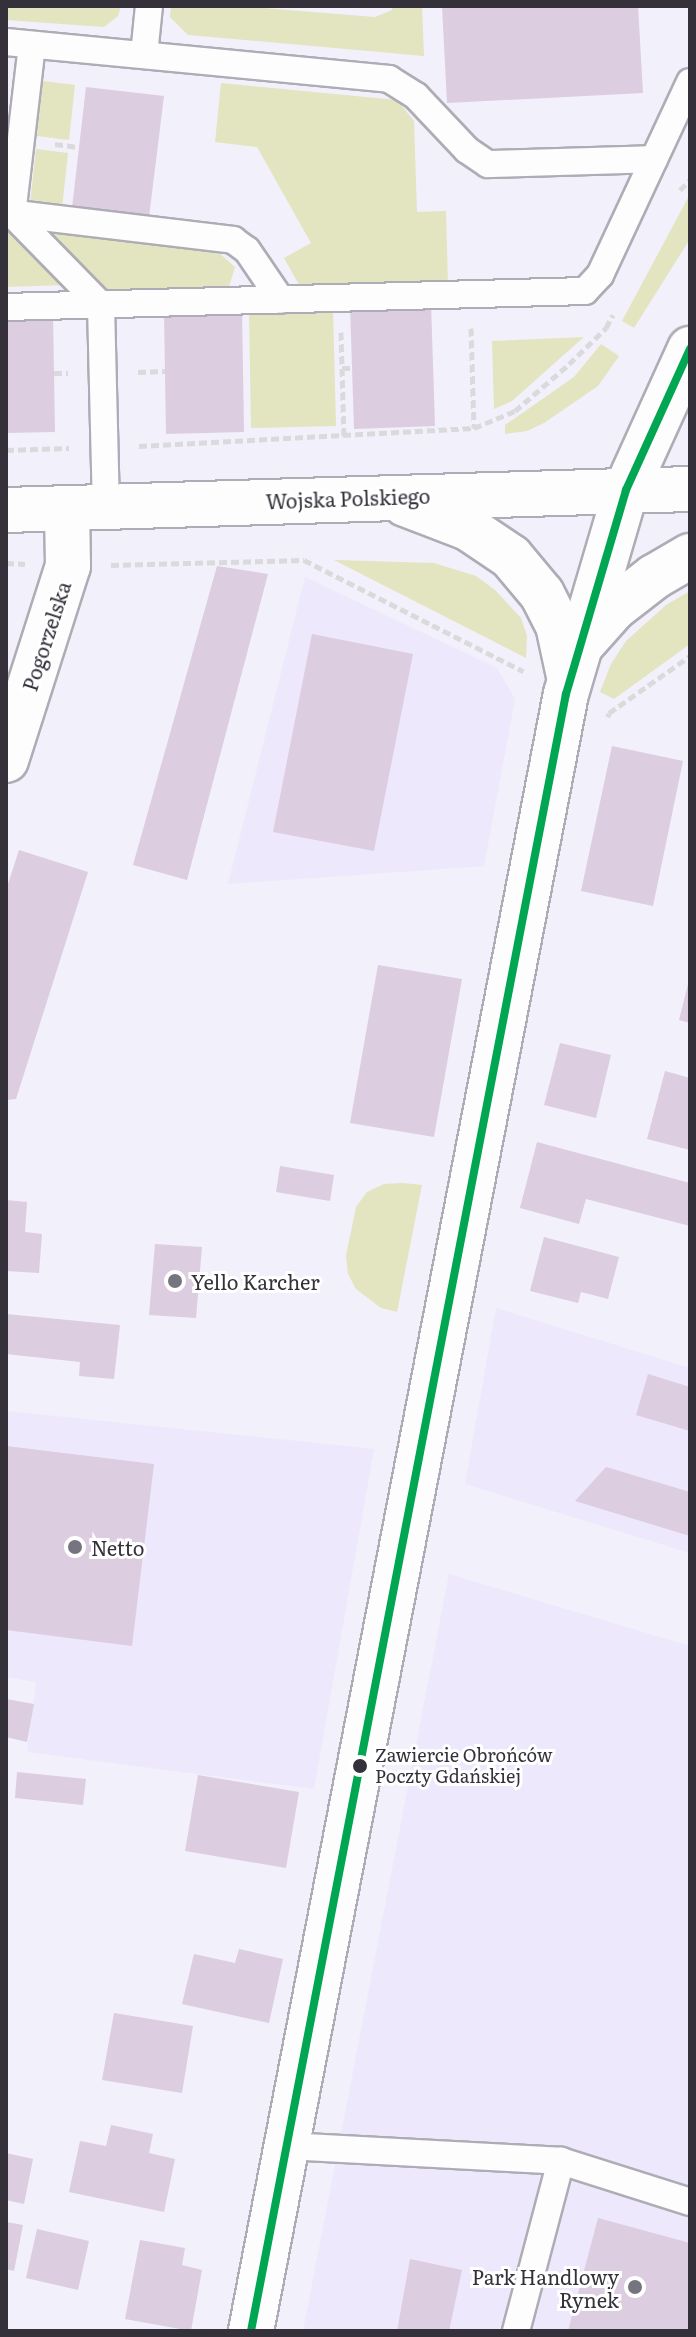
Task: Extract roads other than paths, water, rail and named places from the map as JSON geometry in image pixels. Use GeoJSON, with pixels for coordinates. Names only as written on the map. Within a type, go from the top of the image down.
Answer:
{"type":"FeatureCollection","features":[{"type":"Feature","properties":{"kind":"street"},"geometry":{"type":"LineString","coordinates":[[251,2331],[572,668],[626,490],[690,349]]}},
{"type":"Feature","properties":{"kind":"street","name":"Wojska Polskiego"},"geometry":{"type":"LineString","coordinates":[[6,510],[690,489]]}},
{"type":"Feature","properties":{"kind":"street"},"geometry":{"type":"LineString","coordinates":[[383,498],[468,528],[511,557],[542,594],[558,625],[572,668]]}},
{"type":"Feature","properties":{"kind":"street","name":"Pogorzelska"},"geometry":{"type":"LineString","coordinates":[[6,760],[86,508]]}},
{"type":"Feature","properties":{"kind":"street"},"geometry":{"type":"LineString","coordinates":[[572,668],[588,635],[614,608],[654,577],[690,556]]}},
{"type":"Feature","properties":{"kind":"lane"},"geometry":{"type":"LineString","coordinates":[[144,55],[149,6]]}},
{"type":"Feature","properties":{"kind":"lane"},"geometry":{"type":"LineString","coordinates":[[86,508],[105,447],[101,305],[9,213],[19,43],[389,79],[416,96],[467,150],[488,164],[654,159]]}},
{"type":"Feature","properties":{"kind":"lane"},"geometry":{"type":"LineString","coordinates":[[6,307],[576,293],[591,288],[690,82]]}},
{"type":"Feature","properties":{"kind":"lane"},"geometry":{"type":"LineString","coordinates":[[9,213],[233,240],[247,250],[281,300]]}},
{"type":"Feature","properties":{"kind":"lane"},"geometry":{"type":"LineString","coordinates":[[286,2146],[561,2161],[690,2202]]}},
{"type":"Feature","properties":{"kind":"lane"},"geometry":{"type":"LineString","coordinates":[[516,2331],[561,2161]]}},
{"type":"Feature","properties":{"kind":"place","name":"Yello Karcher"},"geometry":{"type":"Point","coordinates":[175,1281]}},
{"type":"Feature","properties":{"kind":"place","name":"Netto"},"geometry":{"type":"Point","coordinates":[75,1547]}},
{"type":"Feature","properties":{"kind":"place","name":"Zawiercie Obrońców Poczty Gdańskiej"},"geometry":{"type":"Point","coordinates":[360,1766]}},
{"type":"Feature","properties":{"kind":"place","name":"Park Handlowy Rynek"},"geometry":{"type":"Point","coordinates":[635,2287]}}]}
